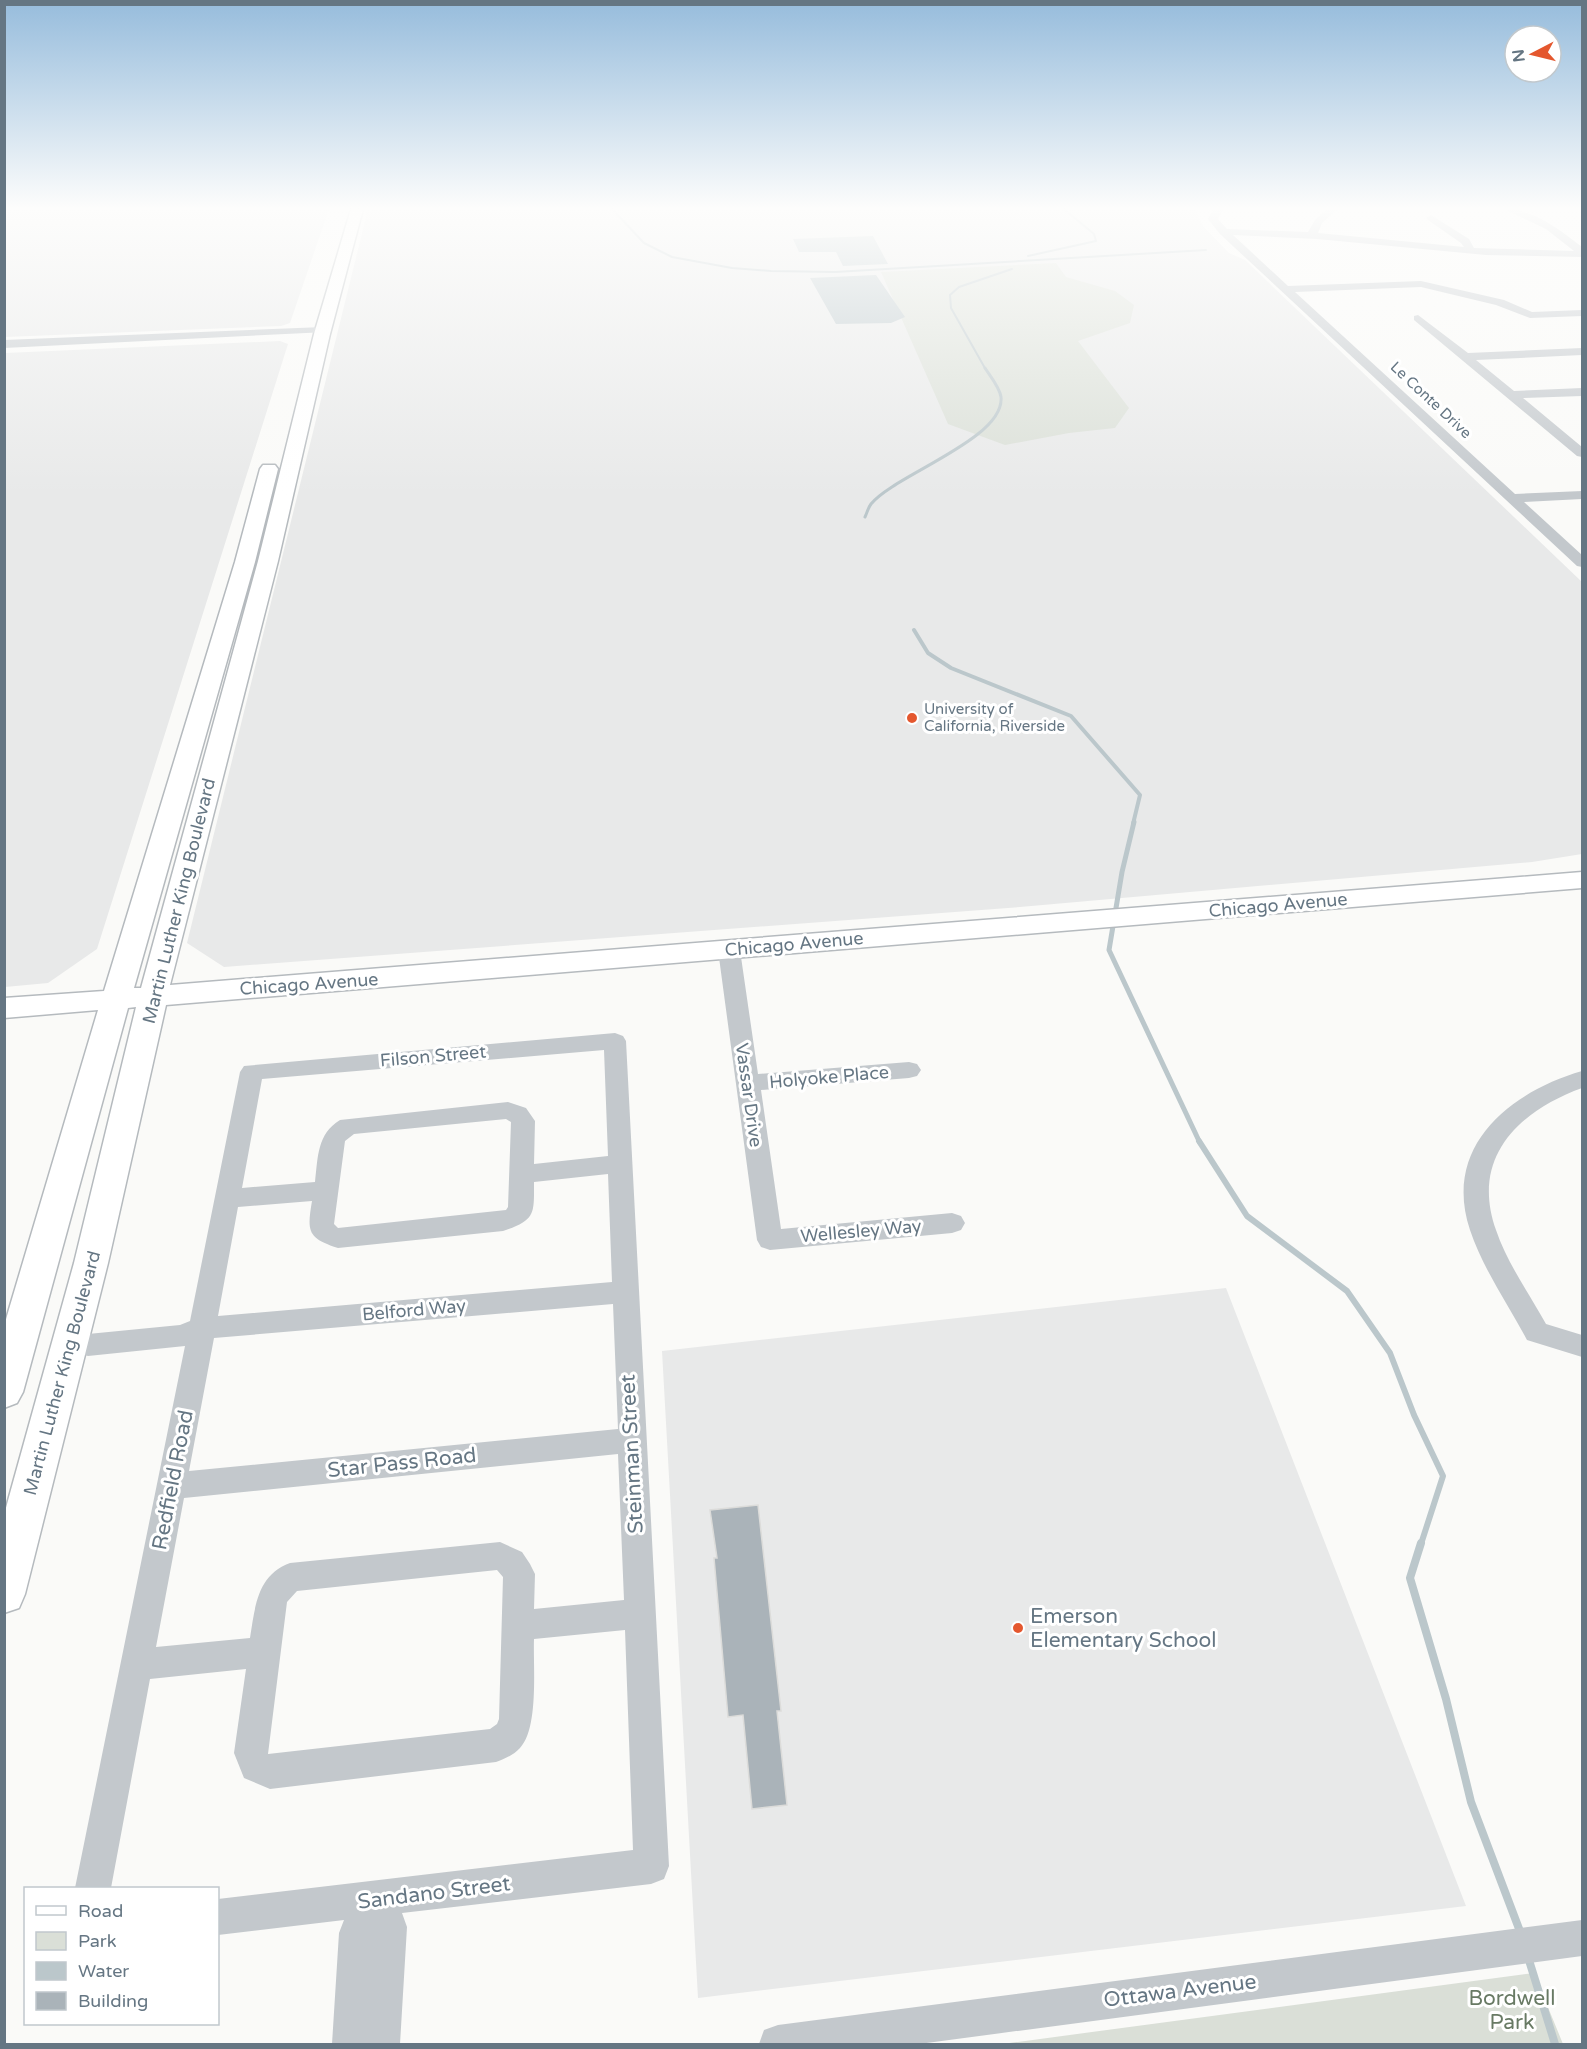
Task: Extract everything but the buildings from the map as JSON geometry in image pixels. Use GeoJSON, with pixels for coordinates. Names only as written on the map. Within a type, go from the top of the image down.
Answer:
{"type":"FeatureCollection","features":[{"type":"Feature","properties":{"kind":"main road","name":"Martin Luther King Boulevard"},"geometry":{"type":"LineString","coordinates":[[292,384],[323,305]]}},
{"type":"Feature","properties":{"kind":"main road","name":"Martin Luther King Boulevard"},"geometry":{"type":"LineString","coordinates":[[4,1392],[135,997],[268,561],[314,329]]}},
{"type":"Feature","properties":{"kind":"main road","name":"Martin Luther King Boulevard"},"geometry":{"type":"LineString","coordinates":[[4,1594],[120,1143],[135,997],[274,451]]}},
{"type":"Feature","properties":{"kind":"main road","name":"Chicago Avenue"},"geometry":{"type":"LineString","coordinates":[[4,1008],[1582,880]]}},
{"type":"Feature","properties":{"kind":"street","name":"Le Conte Drive"},"geometry":{"type":"LineString","coordinates":[[1303,305],[1579,557]]}},
{"type":"Feature","properties":{"kind":"street"},"geometry":{"type":"LineString","coordinates":[[1506,305],[1530,315],[1582,313]]}},
{"type":"Feature","properties":{"kind":"street"},"geometry":{"type":"LineString","coordinates":[[1418,318],[1582,453]]}},
{"type":"Feature","properties":{"kind":"street"},"geometry":{"type":"LineString","coordinates":[[4,344],[314,329]]}},
{"type":"Feature","properties":{"kind":"street"},"geometry":{"type":"LineString","coordinates":[[4,349],[314,329]]}},
{"type":"Feature","properties":{"kind":"street"},"geometry":{"type":"LineString","coordinates":[[1465,357],[1582,351]]}},
{"type":"Feature","properties":{"kind":"street"},"geometry":{"type":"LineString","coordinates":[[1509,395],[1582,392]]}},
{"type":"Feature","properties":{"kind":"street"},"geometry":{"type":"LineString","coordinates":[[1565,439],[1582,438]]}},
{"type":"Feature","properties":{"kind":"street"},"geometry":{"type":"LineString","coordinates":[[1512,498],[1582,495]]}},
{"type":"Feature","properties":{"kind":"street","name":"Vassar Drive"},"geometry":{"type":"LineString","coordinates":[[729,950],[770,1240]]}},
{"type":"Feature","properties":{"kind":"street","name":"Filson Street"},"geometry":{"type":"LineString","coordinates":[[252,1072],[615,1041]]}},
{"type":"Feature","properties":{"kind":"street","name":"Steinman Street"},"geometry":{"type":"LineString","coordinates":[[615,1041],[651,1866]]}},
{"type":"Feature","properties":{"kind":"street","name":"Holyoke Place"},"geometry":{"type":"LineString","coordinates":[[748,1083],[909,1070]]}},
{"type":"Feature","properties":{"kind":"street","name":"Redfield Road"},"geometry":{"type":"LineString","coordinates":[[93,1887],[252,1072]]}},
{"type":"Feature","properties":{"kind":"street"},"geometry":{"type":"LineString","coordinates":[[1582,1079],[1526,1104],[1507,1119],[1482,1155],[1476,1173],[1476,1201],[1486,1237],[1537,1332],[1582,1346]]}},
{"type":"Feature","properties":{"kind":"street"},"geometry":{"type":"LineString","coordinates":[[508,1110],[518,1114],[523,1121],[522,1174],[521,1209],[515,1217],[503,1221],[338,1238],[328,1235],[321,1225],[333,1139],[349,1126],[508,1110]]}},
{"type":"Feature","properties":{"kind":"street"},"geometry":{"type":"LineString","coordinates":[[522,1174],[620,1164]]}},
{"type":"Feature","properties":{"kind":"street"},"geometry":{"type":"LineString","coordinates":[[227,1199],[326,1190]]}},
{"type":"Feature","properties":{"kind":"street","name":"Wellesley Way"},"geometry":{"type":"LineString","coordinates":[[770,1240],[952,1223]]}},
{"type":"Feature","properties":{"kind":"street","name":"Belford Way"},"geometry":{"type":"LineString","coordinates":[[70,1340],[88,1345],[181,1336],[203,1328],[625,1292]]}},
{"type":"Feature","properties":{"kind":"street","name":"Star Pass Road"},"geometry":{"type":"LineString","coordinates":[[172,1486],[632,1440]]}},
{"type":"Feature","properties":{"kind":"street"},"geometry":{"type":"LineString","coordinates":[[500,1556],[511,1562],[519,1574],[518,1626],[516,1719],[509,1736],[496,1745],[380,1761],[270,1772],[256,1766],[251,1753],[271,1602],[279,1587],[290,1577],[500,1556]]}},
{"type":"Feature","properties":{"kind":"street"},"geometry":{"type":"LineString","coordinates":[[518,1626],[639,1613]]}},
{"type":"Feature","properties":{"kind":"street"},"geometry":{"type":"LineString","coordinates":[[136,1665],[264,1652]]}},
{"type":"Feature","properties":{"kind":"street","name":"Sandano Street"},"geometry":{"type":"LineString","coordinates":[[219,1917],[651,1866]]}},
{"type":"Feature","properties":{"kind":"street"},"geometry":{"type":"LineString","coordinates":[[351,2044],[357,1933],[376,1900]]}},
{"type":"Feature","properties":{"kind":"street"},"geometry":{"type":"LineString","coordinates":[[376,1900],[389,1927],[381,2044]]}},
{"type":"Feature","properties":{"kind":"street","name":"Ottawa Avenue"},"geometry":{"type":"LineString","coordinates":[[778,2044],[1582,1938]]}},
{"type":"Feature","properties":{"kind":"shaded area"},"geometry":{"type":"Polygon","coordinates":[[[5,305],[296,305],[290,323],[281,326],[5,337],[5,305]]]}},
{"type":"Feature","properties":{"kind":"shaded area","name":"University of California, Riverside"},"geometry":{"type":"Polygon","coordinates":[[[344,305],[1292,305],[1582,582],[1582,854],[1532,862],[1020,907],[224,967],[187,943],[344,305]]]}},
{"type":"Feature","properties":{"kind":"shaded area"},"geometry":{"type":"Polygon","coordinates":[[[280,341],[288,344],[97,949],[48,983],[5,987],[5,353],[280,341]]]}},
{"type":"Feature","properties":{"kind":"shaded area","name":"Emerson Elementary School"},"geometry":{"type":"Polygon","coordinates":[[[1226,1288],[1466,1906],[698,1998],[662,1351],[1226,1288]]]}},
{"type":"Feature","properties":{"kind":"green space"},"geometry":{"type":"Polygon","coordinates":[[[895,305],[1134,305],[1130,323],[1078,341],[1129,408],[1115,428],[1069,433],[1005,445],[948,424],[895,305]]]}},
{"type":"Feature","properties":{"kind":"green space","name":"Bordwell Park"},"geometry":{"type":"Polygon","coordinates":[[[1534,1973],[1563,2044],[1002,2044],[1534,1973]]]}},
{"type":"Feature","properties":{"kind":"water"},"geometry":{"type":"Polygon","coordinates":[[[825,305],[896,305],[905,317],[891,323],[836,324],[825,305]]]}},
{"type":"Feature","properties":{"kind":"waterway"},"geometry":{"type":"LineString","coordinates":[[951,305],[986,370]]}},
{"type":"Feature","properties":{"kind":"waterway"},"geometry":{"type":"LineString","coordinates":[[865,517],[871,504],[883,493],[968,442],[986,427],[998,412],[1001,397],[997,386],[985,368]]}},
{"type":"Feature","properties":{"kind":"waterway"},"geometry":{"type":"LineString","coordinates":[[914,630],[928,653],[951,668],[1071,716],[1140,795],[1133,824]]}},
{"type":"Feature","properties":{"kind":"waterway"},"geometry":{"type":"LineString","coordinates":[[1134,822],[1122,872],[1109,950],[1199,1141]]}},
{"type":"Feature","properties":{"kind":"waterway"},"geometry":{"type":"LineString","coordinates":[[1199,1141],[1247,1216],[1347,1291],[1390,1353],[1414,1415],[1443,1476],[1421,1544]]}},
{"type":"Feature","properties":{"kind":"waterway"},"geometry":{"type":"LineString","coordinates":[[1421,1543],[1410,1578],[1446,1699],[1471,1802],[1521,1934]]}},
{"type":"Feature","properties":{"kind":"waterway"},"geometry":{"type":"LineString","coordinates":[[1528,1957],[1555,2044]]}},
{"type":"Feature","properties":{"kind":"place","name":"University of California, Riverside"},"geometry":{"type":"Point","coordinates":[912,718]}},
{"type":"Feature","properties":{"kind":"place","name":"Emerson Elementary School"},"geometry":{"type":"Point","coordinates":[1018,1628]}}]}
